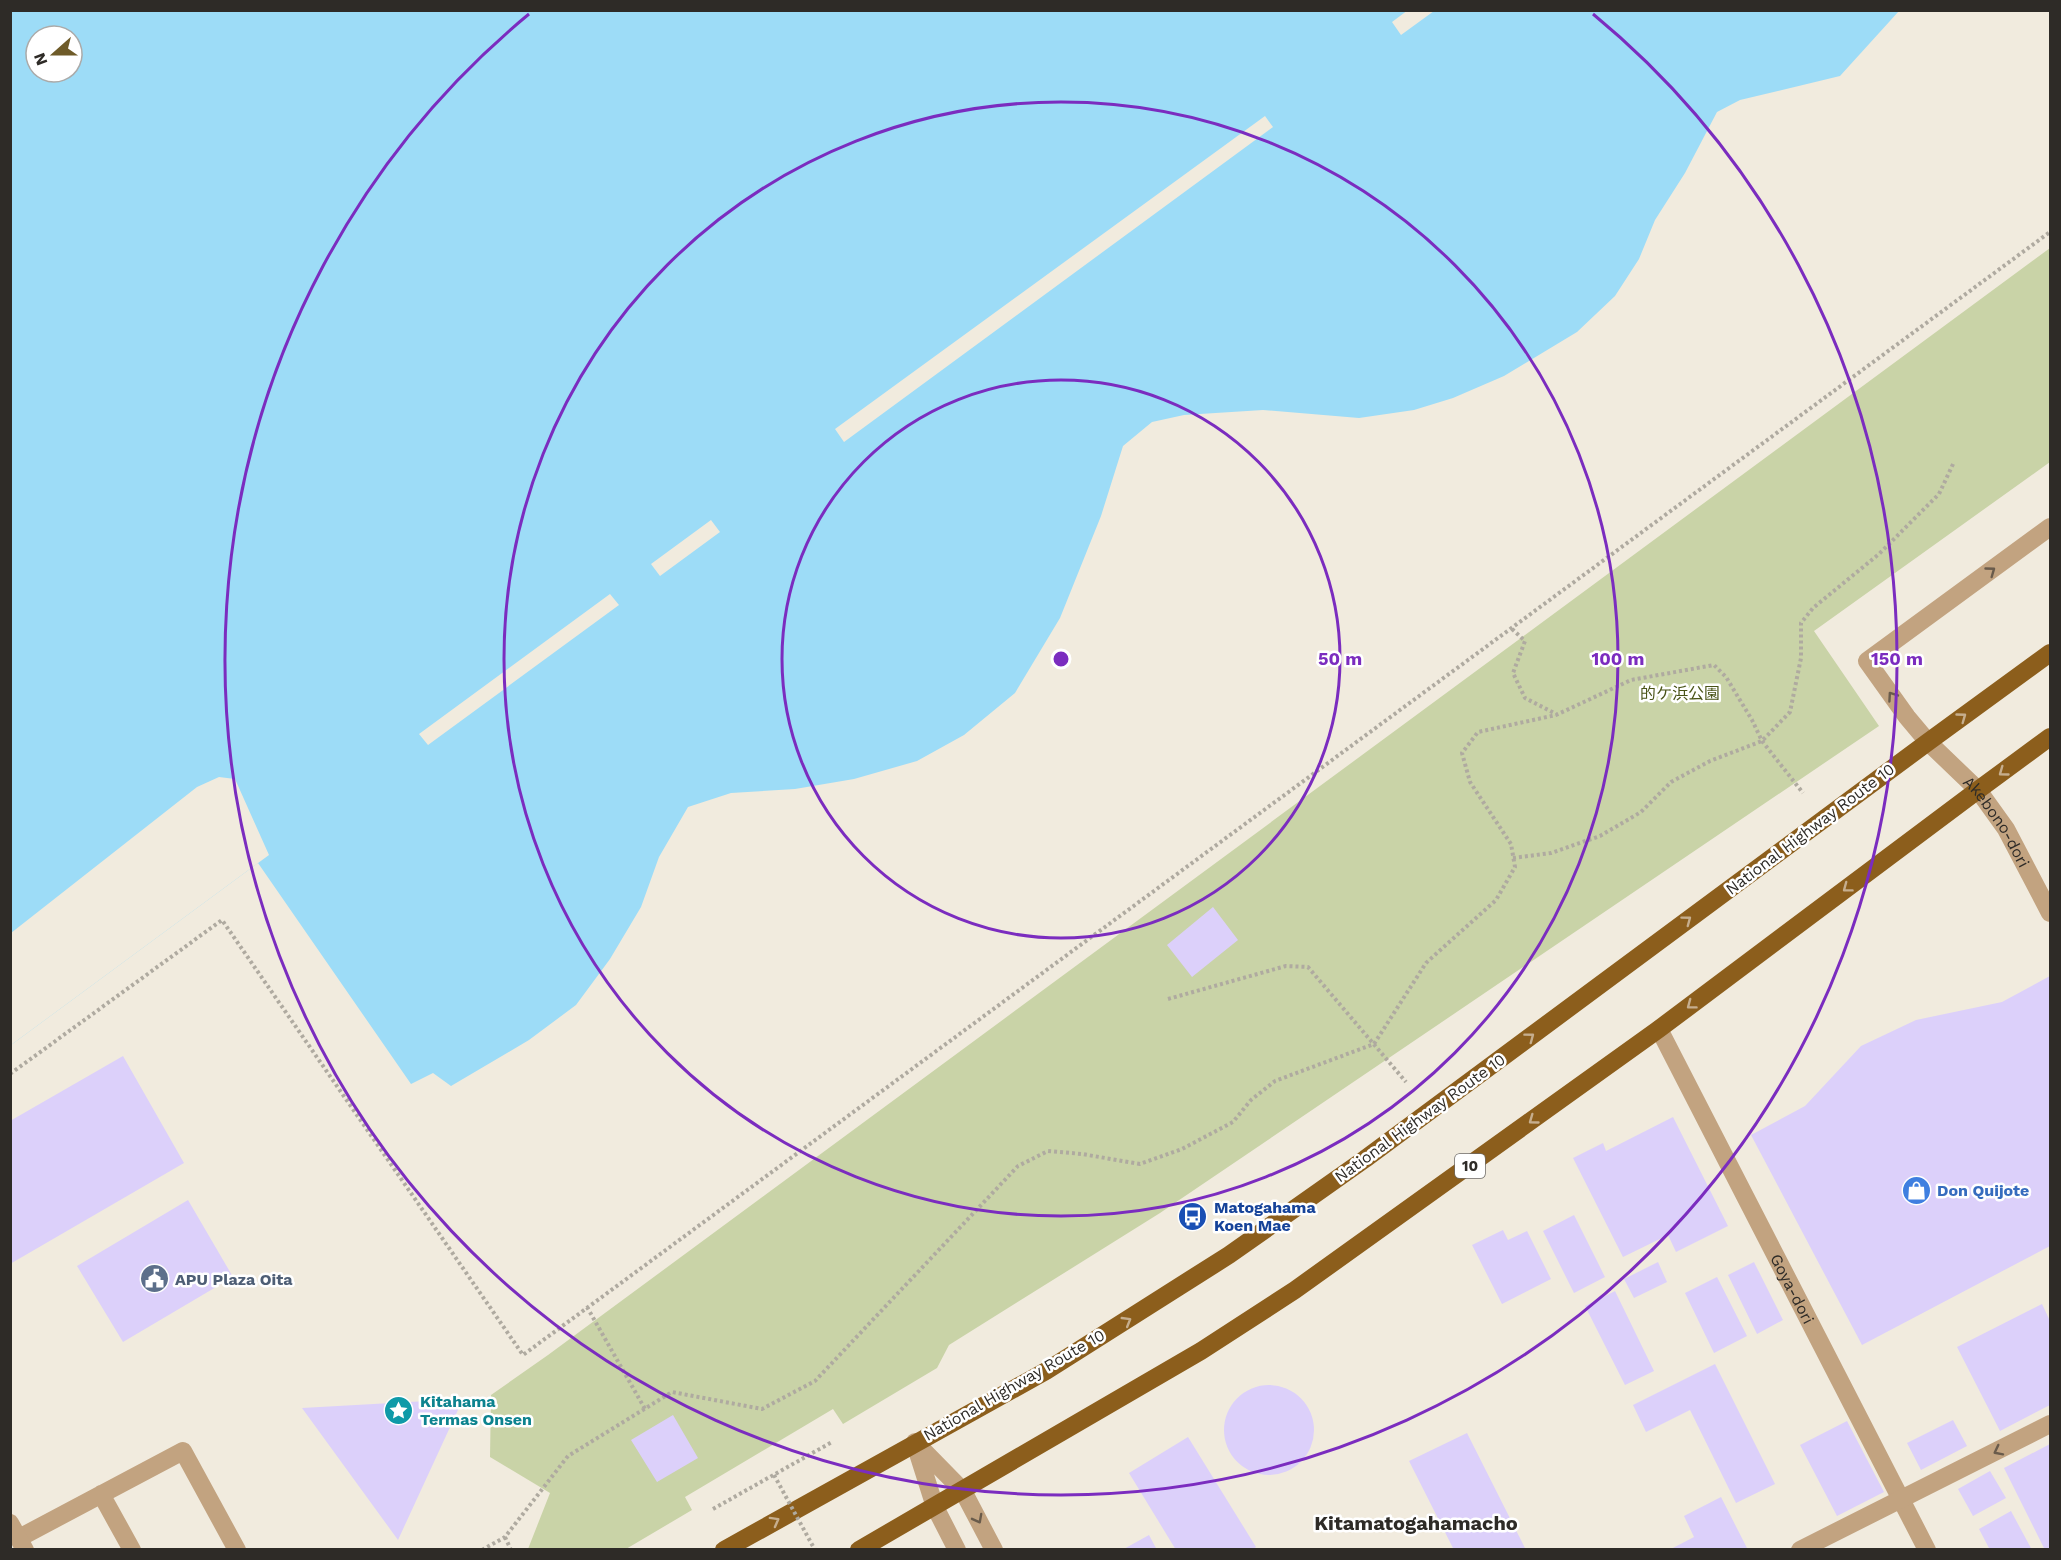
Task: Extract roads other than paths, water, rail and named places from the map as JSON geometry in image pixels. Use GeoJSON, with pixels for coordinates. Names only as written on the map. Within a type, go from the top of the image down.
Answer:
{"type":"FeatureCollection","features":[{"type":"Feature","properties":{"kind":"highway","name":"National Highway Route 10"},"geometry":{"type":"LineString","coordinates":[[724,1550],[1046,1371],[1229,1255],[1375,1152],[2050,653]]}},
{"type":"Feature","properties":{"kind":"highway","name":"10"},"geometry":{"type":"LineString","coordinates":[[859,1550],[1201,1351],[1295,1290],[1659,1029],[2050,737]]}},
{"type":"Feature","properties":{"kind":"street","name":"Akebono-dori"},"geometry":{"type":"LineString","coordinates":[[2050,527],[1867,661],[1906,717],[1977,790],[2006,829],[2050,913]]}},
{"type":"Feature","properties":{"kind":"street","name":"Goya-dori"},"geometry":{"type":"LineString","coordinates":[[1659,1029],[1927,1550]]}},
{"type":"Feature","properties":{"kind":"street"},"geometry":{"type":"LineString","coordinates":[[1800,1550],[2050,1424]]}},
{"type":"Feature","properties":{"kind":"street"},"geometry":{"type":"LineString","coordinates":[[915,1442],[963,1491],[994,1550]]}},
{"type":"Feature","properties":{"kind":"street"},"geometry":{"type":"LineString","coordinates":[[915,1442],[935,1507],[957,1550]]}},
{"type":"Feature","properties":{"kind":"street"},"geometry":{"type":"LineString","coordinates":[[18,1537],[183,1451],[237,1550]]}},
{"type":"Feature","properties":{"kind":"street"},"geometry":{"type":"LineString","coordinates":[[101,1494],[132,1550]]}},
{"type":"Feature","properties":{"kind":"water"},"geometry":{"type":"Polygon","coordinates":[[[11,11],[1899,11],[1840,76],[1740,100],[1717,112],[1685,173],[1655,220],[1639,259],[1615,296],[1577,332],[1504,376],[1453,398],[1414,410],[1359,418],[1263,410],[1184,415],[1152,422],[1123,446],[1101,516],[1060,618],[1015,693],[964,735],[917,761],[854,779],[795,789],[731,793],[688,807],[659,857],[641,907],[610,959],[576,1005],[529,1040],[451,1086],[433,1073],[411,1084],[258,863],[11,1045],[11,11]]]}},
{"type":"Feature","properties":{"kind":"place","name":"Don Quijote"},"geometry":{"type":"Point","coordinates":[1916,1190]}},
{"type":"Feature","properties":{"kind":"place","name":"Matogahama Koen Mae"},"geometry":{"type":"Point","coordinates":[1193,1216]}},
{"type":"Feature","properties":{"kind":"place","name":"APU Plaza Oita"},"geometry":{"type":"Point","coordinates":[154,1279]}},
{"type":"Feature","properties":{"kind":"place","name":"Kitahama Termas Onsen"},"geometry":{"type":"Point","coordinates":[399,1410]}},
{"type":"Feature","properties":{"kind":"district","name":"Kitamatogahamacho"},"geometry":{"type":"Point","coordinates":[1416,1523]}},
{"type":"Feature","properties":{"kind":"park label","name":"的ケ浜公園"},"geometry":{"type":"Point","coordinates":[1680,693]}}]}
